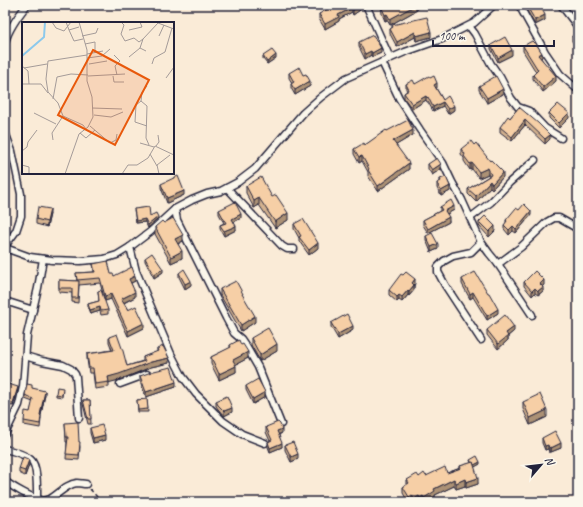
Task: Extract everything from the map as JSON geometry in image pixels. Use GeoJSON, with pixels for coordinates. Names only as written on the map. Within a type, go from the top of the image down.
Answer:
{"type":"FeatureCollection","features":[{"type":"Feature","properties":{"kind":"street"},"geometry":{"type":"LineString","coordinates":[[6,38],[27,5]]}},
{"type":"Feature","properties":{"kind":"street"},"geometry":{"type":"LineString","coordinates":[[366,5],[390,58]]}},
{"type":"Feature","properties":{"kind":"street"},"geometry":{"type":"LineString","coordinates":[[5,132],[12,152],[21,194],[21,216],[16,231],[5,247],[30,257],[43,259],[104,259],[117,255],[130,247],[176,209],[192,200],[228,188],[255,170],[303,113],[346,78],[390,58],[442,39],[469,26],[494,5]]}},
{"type":"Feature","properties":{"kind":"street"},"geometry":{"type":"LineString","coordinates":[[518,5],[545,52],[560,74],[578,90]]}},
{"type":"Feature","properties":{"kind":"street"},"geometry":{"type":"LineString","coordinates":[[561,5],[578,27]]}},
{"type":"Feature","properties":{"kind":"street"},"geometry":{"type":"LineString","coordinates":[[469,26],[511,98],[518,107],[529,111],[545,128],[561,138]]}},
{"type":"Feature","properties":{"kind":"street"},"geometry":{"type":"LineString","coordinates":[[382,62],[399,98],[443,163],[481,242],[498,264],[532,315]]}},
{"type":"Feature","properties":{"kind":"street"},"geometry":{"type":"LineString","coordinates":[[470,218],[491,202],[510,182],[535,160]]}},
{"type":"Feature","properties":{"kind":"street"},"geometry":{"type":"LineString","coordinates":[[228,188],[282,246],[287,249],[294,248]]}},
{"type":"Feature","properties":{"kind":"street"},"geometry":{"type":"LineString","coordinates":[[176,209],[178,220],[234,333],[241,339],[258,368],[281,424]]}},
{"type":"Feature","properties":{"kind":"street"},"geometry":{"type":"LineString","coordinates":[[498,264],[521,247],[547,222],[554,218],[559,218],[578,229]]}},
{"type":"Feature","properties":{"kind":"street"},"geometry":{"type":"LineString","coordinates":[[481,242],[471,252],[453,256],[444,261],[438,267],[438,272],[445,285],[481,340]]}},
{"type":"Feature","properties":{"kind":"street"},"geometry":{"type":"LineString","coordinates":[[130,247],[136,271],[168,347],[174,367],[196,394],[223,421],[242,434],[265,443]]}},
{"type":"Feature","properties":{"kind":"street"},"geometry":{"type":"LineString","coordinates":[[5,434],[19,405],[23,388],[27,335],[43,259]]}},
{"type":"Feature","properties":{"kind":"street"},"geometry":{"type":"LineString","coordinates":[[5,301],[33,310]]}},
{"type":"Feature","properties":{"kind":"street"},"geometry":{"type":"LineString","coordinates":[[25,356],[63,365],[71,369],[75,374],[79,418]]}},
{"type":"Feature","properties":{"kind":"street"},"geometry":{"type":"LineString","coordinates":[[120,384],[153,371]]}},
{"type":"Feature","properties":{"kind":"street"},"geometry":{"type":"LineString","coordinates":[[5,449],[15,452],[34,462],[37,500]]}},
{"type":"Feature","properties":{"kind":"street"},"geometry":{"type":"LineString","coordinates":[[5,481],[37,500],[42,501],[49,499],[70,485],[76,483],[86,484]]}},
{"type":"Feature","properties":{"kind":"path"},"geometry":{"type":"LineString","coordinates":[[86,484],[97,497],[98,502]]}},
{"type":"Feature","properties":{"kind":"building"},"geometry":{"type":"Polygon","coordinates":[[[335,5],[360,6],[338,15],[339,17],[325,24],[319,14],[335,5]]]}},
{"type":"Feature","properties":{"kind":"building"},"geometry":{"type":"Polygon","coordinates":[[[383,5],[416,5],[390,19],[387,14],[385,15],[382,8],[384,7],[383,5]]]}},
{"type":"Feature","properties":{"kind":"building"},"geometry":{"type":"Polygon","coordinates":[[[526,5],[540,5],[545,15],[535,20],[526,5]]]}},
{"type":"Feature","properties":{"kind":"building"},"geometry":{"type":"Polygon","coordinates":[[[427,17],[431,32],[416,36],[415,32],[397,42],[390,29],[393,27],[392,25],[427,17]]]}},
{"type":"Feature","properties":{"kind":"building"},"geometry":{"type":"Polygon","coordinates":[[[578,31],[578,43],[577,43],[572,36],[578,31]]]}},
{"type":"Feature","properties":{"kind":"building"},"geometry":{"type":"Polygon","coordinates":[[[373,35],[381,48],[372,53],[371,51],[365,54],[359,42],[373,35]]]}},
{"type":"Feature","properties":{"kind":"building"},"geometry":{"type":"Polygon","coordinates":[[[505,37],[512,50],[498,58],[491,45],[505,37]]]}},
{"type":"Feature","properties":{"kind":"building"},"geometry":{"type":"Polygon","coordinates":[[[532,41],[534,43],[535,42],[542,53],[538,55],[556,76],[543,87],[533,75],[538,70],[523,46],[532,41]]]}},
{"type":"Feature","properties":{"kind":"building"},"geometry":{"type":"Polygon","coordinates":[[[272,50],[276,55],[267,62],[263,56],[272,50]]]}},
{"type":"Feature","properties":{"kind":"building"},"geometry":{"type":"Polygon","coordinates":[[[299,67],[303,75],[306,74],[310,81],[295,90],[291,84],[294,82],[289,73],[299,67]]]}},
{"type":"Feature","properties":{"kind":"building"},"geometry":{"type":"Polygon","coordinates":[[[429,76],[430,78],[434,76],[437,83],[434,85],[443,100],[448,96],[454,106],[448,109],[443,102],[433,107],[426,96],[412,104],[404,93],[409,90],[406,84],[413,80],[415,84],[429,76]]]}},
{"type":"Feature","properties":{"kind":"building"},"geometry":{"type":"Polygon","coordinates":[[[496,76],[503,89],[487,98],[479,86],[496,76]]]}},
{"type":"Feature","properties":{"kind":"building"},"geometry":{"type":"Polygon","coordinates":[[[558,104],[569,113],[559,123],[549,113],[558,104]]]}},
{"type":"Feature","properties":{"kind":"building"},"geometry":{"type":"Polygon","coordinates":[[[519,107],[550,135],[545,139],[525,120],[512,137],[500,127],[508,116],[510,118],[519,107]]]}},
{"type":"Feature","properties":{"kind":"building"},"geometry":{"type":"Polygon","coordinates":[[[408,120],[413,130],[393,141],[409,163],[378,186],[368,170],[369,169],[362,156],[359,157],[354,149],[364,143],[365,145],[386,130],[387,131],[408,120]]]}},
{"type":"Feature","properties":{"kind":"building"},"geometry":{"type":"Polygon","coordinates":[[[471,141],[474,145],[476,143],[490,161],[491,160],[503,172],[492,184],[490,181],[476,196],[468,189],[491,175],[488,168],[479,172],[464,156],[465,154],[461,149],[471,141]]]}},
{"type":"Feature","properties":{"kind":"building"},"geometry":{"type":"Polygon","coordinates":[[[437,158],[441,164],[432,170],[428,164],[437,158]]]}},
{"type":"Feature","properties":{"kind":"building"},"geometry":{"type":"Polygon","coordinates":[[[178,176],[184,191],[167,198],[161,184],[178,176]]]}},
{"type":"Feature","properties":{"kind":"building"},"geometry":{"type":"Polygon","coordinates":[[[261,177],[272,197],[276,195],[288,213],[275,222],[259,198],[254,201],[246,186],[261,177]]]}},
{"type":"Feature","properties":{"kind":"building"},"geometry":{"type":"Polygon","coordinates":[[[446,177],[450,186],[441,191],[437,183],[441,181],[440,179],[446,177]]]}},
{"type":"Feature","properties":{"kind":"building"},"geometry":{"type":"Polygon","coordinates":[[[451,200],[454,206],[445,211],[449,217],[428,229],[423,220],[442,210],[440,207],[451,200]]]}},
{"type":"Feature","properties":{"kind":"building"},"geometry":{"type":"Polygon","coordinates":[[[235,202],[241,214],[232,219],[236,226],[224,231],[220,225],[226,223],[219,210],[235,202]]]}},
{"type":"Feature","properties":{"kind":"building"},"geometry":{"type":"Polygon","coordinates":[[[524,204],[531,211],[516,229],[513,226],[509,230],[504,225],[507,221],[506,220],[516,208],[519,210],[524,204]]]}},
{"type":"Feature","properties":{"kind":"building"},"geometry":{"type":"Polygon","coordinates":[[[38,207],[50,209],[47,222],[36,219],[38,207]]]}},
{"type":"Feature","properties":{"kind":"building"},"geometry":{"type":"Polygon","coordinates":[[[149,207],[150,216],[156,213],[158,217],[148,225],[145,219],[136,221],[134,209],[149,207]]]}},
{"type":"Feature","properties":{"kind":"building"},"geometry":{"type":"Polygon","coordinates":[[[485,216],[495,226],[489,232],[479,222],[485,216]]]}},
{"type":"Feature","properties":{"kind":"building"},"geometry":{"type":"Polygon","coordinates":[[[173,218],[183,235],[175,239],[182,251],[171,257],[155,227],[162,221],[164,223],[173,218]]]}},
{"type":"Feature","properties":{"kind":"building"},"geometry":{"type":"Polygon","coordinates":[[[303,219],[318,243],[309,250],[299,237],[301,236],[294,224],[303,219]]]}},
{"type":"Feature","properties":{"kind":"building"},"geometry":{"type":"Polygon","coordinates":[[[432,233],[438,244],[431,247],[426,236],[432,233]]]}},
{"type":"Feature","properties":{"kind":"building"},"geometry":{"type":"Polygon","coordinates":[[[152,253],[163,269],[154,274],[145,258],[152,253]]]}},
{"type":"Feature","properties":{"kind":"building"},"geometry":{"type":"Polygon","coordinates":[[[108,261],[111,274],[114,276],[132,267],[135,276],[129,279],[135,292],[121,299],[128,310],[136,306],[144,323],[128,331],[111,294],[105,296],[100,278],[77,280],[76,273],[95,272],[93,264],[108,261]]]}},
{"type":"Feature","properties":{"kind":"building"},"geometry":{"type":"Polygon","coordinates":[[[184,269],[191,281],[185,284],[179,273],[184,269]]]}},
{"type":"Feature","properties":{"kind":"building"},"geometry":{"type":"Polygon","coordinates":[[[535,271],[544,280],[540,284],[543,287],[538,291],[535,288],[532,291],[524,282],[535,271]]]}},
{"type":"Feature","properties":{"kind":"building"},"geometry":{"type":"Polygon","coordinates":[[[406,272],[415,279],[412,283],[414,285],[402,297],[399,295],[397,297],[389,290],[401,274],[403,275],[406,272]]]}},
{"type":"Feature","properties":{"kind":"building"},"geometry":{"type":"Polygon","coordinates":[[[475,272],[498,309],[487,316],[473,292],[470,294],[462,279],[475,272]]]}},
{"type":"Feature","properties":{"kind":"building"},"geometry":{"type":"Polygon","coordinates":[[[59,280],[79,281],[78,298],[72,298],[72,288],[59,288],[59,280]]]}},
{"type":"Feature","properties":{"kind":"building"},"geometry":{"type":"Polygon","coordinates":[[[236,281],[255,316],[241,325],[220,289],[236,281]]]}},
{"type":"Feature","properties":{"kind":"building"},"geometry":{"type":"Polygon","coordinates":[[[101,290],[108,310],[101,311],[100,307],[90,310],[88,304],[99,301],[98,291],[101,290]]]}},
{"type":"Feature","properties":{"kind":"building"},"geometry":{"type":"Polygon","coordinates":[[[347,314],[353,326],[338,334],[331,323],[347,314]]]}},
{"type":"Feature","properties":{"kind":"building"},"geometry":{"type":"Polygon","coordinates":[[[505,315],[514,327],[506,333],[508,336],[498,344],[487,330],[505,315]]]}},
{"type":"Feature","properties":{"kind":"building"},"geometry":{"type":"Polygon","coordinates":[[[268,328],[277,344],[260,355],[251,338],[268,328]]]}},
{"type":"Feature","properties":{"kind":"building"},"geometry":{"type":"Polygon","coordinates":[[[117,334],[127,366],[145,361],[143,357],[158,351],[157,349],[163,346],[169,358],[151,362],[108,377],[109,382],[95,384],[93,368],[89,368],[87,354],[114,350],[109,337],[117,334]]]}},
{"type":"Feature","properties":{"kind":"building"},"geometry":{"type":"Polygon","coordinates":[[[239,340],[241,345],[243,344],[248,352],[233,360],[236,366],[219,374],[211,357],[231,347],[230,345],[239,340]]]}},
{"type":"Feature","properties":{"kind":"building"},"geometry":{"type":"Polygon","coordinates":[[[171,367],[176,382],[146,392],[140,376],[171,367]]]}},
{"type":"Feature","properties":{"kind":"building"},"geometry":{"type":"Polygon","coordinates":[[[258,379],[265,392],[253,399],[246,386],[258,379]]]}},
{"type":"Feature","properties":{"kind":"building"},"geometry":{"type":"Polygon","coordinates":[[[5,383],[18,387],[13,403],[5,401],[5,383]]]}},
{"type":"Feature","properties":{"kind":"building"},"geometry":{"type":"Polygon","coordinates":[[[27,384],[32,385],[32,388],[45,391],[40,415],[40,424],[24,421],[25,411],[30,412],[33,399],[25,395],[27,384]]]}},
{"type":"Feature","properties":{"kind":"building"},"geometry":{"type":"Polygon","coordinates":[[[57,387],[63,388],[62,395],[56,394],[57,387]]]}},
{"type":"Feature","properties":{"kind":"building"},"geometry":{"type":"Polygon","coordinates":[[[540,394],[547,410],[530,418],[523,402],[540,394]]]}},
{"type":"Feature","properties":{"kind":"building"},"geometry":{"type":"Polygon","coordinates":[[[227,396],[232,408],[224,411],[216,401],[227,396]]]}},
{"type":"Feature","properties":{"kind":"building"},"geometry":{"type":"Polygon","coordinates":[[[147,399],[148,409],[138,410],[137,400],[147,399]]]}},
{"type":"Feature","properties":{"kind":"building"},"geometry":{"type":"Polygon","coordinates":[[[83,400],[90,400],[91,419],[88,419],[83,400]]]}},
{"type":"Feature","properties":{"kind":"building"},"geometry":{"type":"Polygon","coordinates":[[[78,422],[80,442],[79,455],[66,454],[68,437],[66,437],[65,423],[78,422]]]}},
{"type":"Feature","properties":{"kind":"building"},"geometry":{"type":"Polygon","coordinates":[[[278,422],[282,429],[277,431],[282,443],[270,448],[268,442],[272,440],[266,427],[278,422]]]}},
{"type":"Feature","properties":{"kind":"building"},"geometry":{"type":"Polygon","coordinates":[[[102,425],[105,435],[93,438],[90,428],[102,425]]]}},
{"type":"Feature","properties":{"kind":"building"},"geometry":{"type":"Polygon","coordinates":[[[555,431],[561,443],[551,448],[549,448],[548,445],[545,446],[542,438],[555,431]]]}},
{"type":"Feature","properties":{"kind":"building"},"geometry":{"type":"Polygon","coordinates":[[[293,442],[298,454],[291,457],[285,445],[293,442]]]}},
{"type":"Feature","properties":{"kind":"building"},"geometry":{"type":"Polygon","coordinates":[[[477,456],[480,462],[474,465],[470,460],[477,456]]]}},
{"type":"Feature","properties":{"kind":"building"},"geometry":{"type":"Polygon","coordinates":[[[23,457],[29,460],[25,471],[19,469],[23,457]]]}},
{"type":"Feature","properties":{"kind":"building"},"geometry":{"type":"Polygon","coordinates":[[[473,462],[478,478],[466,482],[465,479],[456,483],[454,479],[434,489],[435,491],[424,498],[423,496],[420,498],[419,496],[414,499],[412,495],[409,497],[403,487],[409,483],[407,480],[417,474],[419,477],[424,473],[426,476],[445,467],[447,473],[461,468],[460,466],[473,462]]]}}]}
